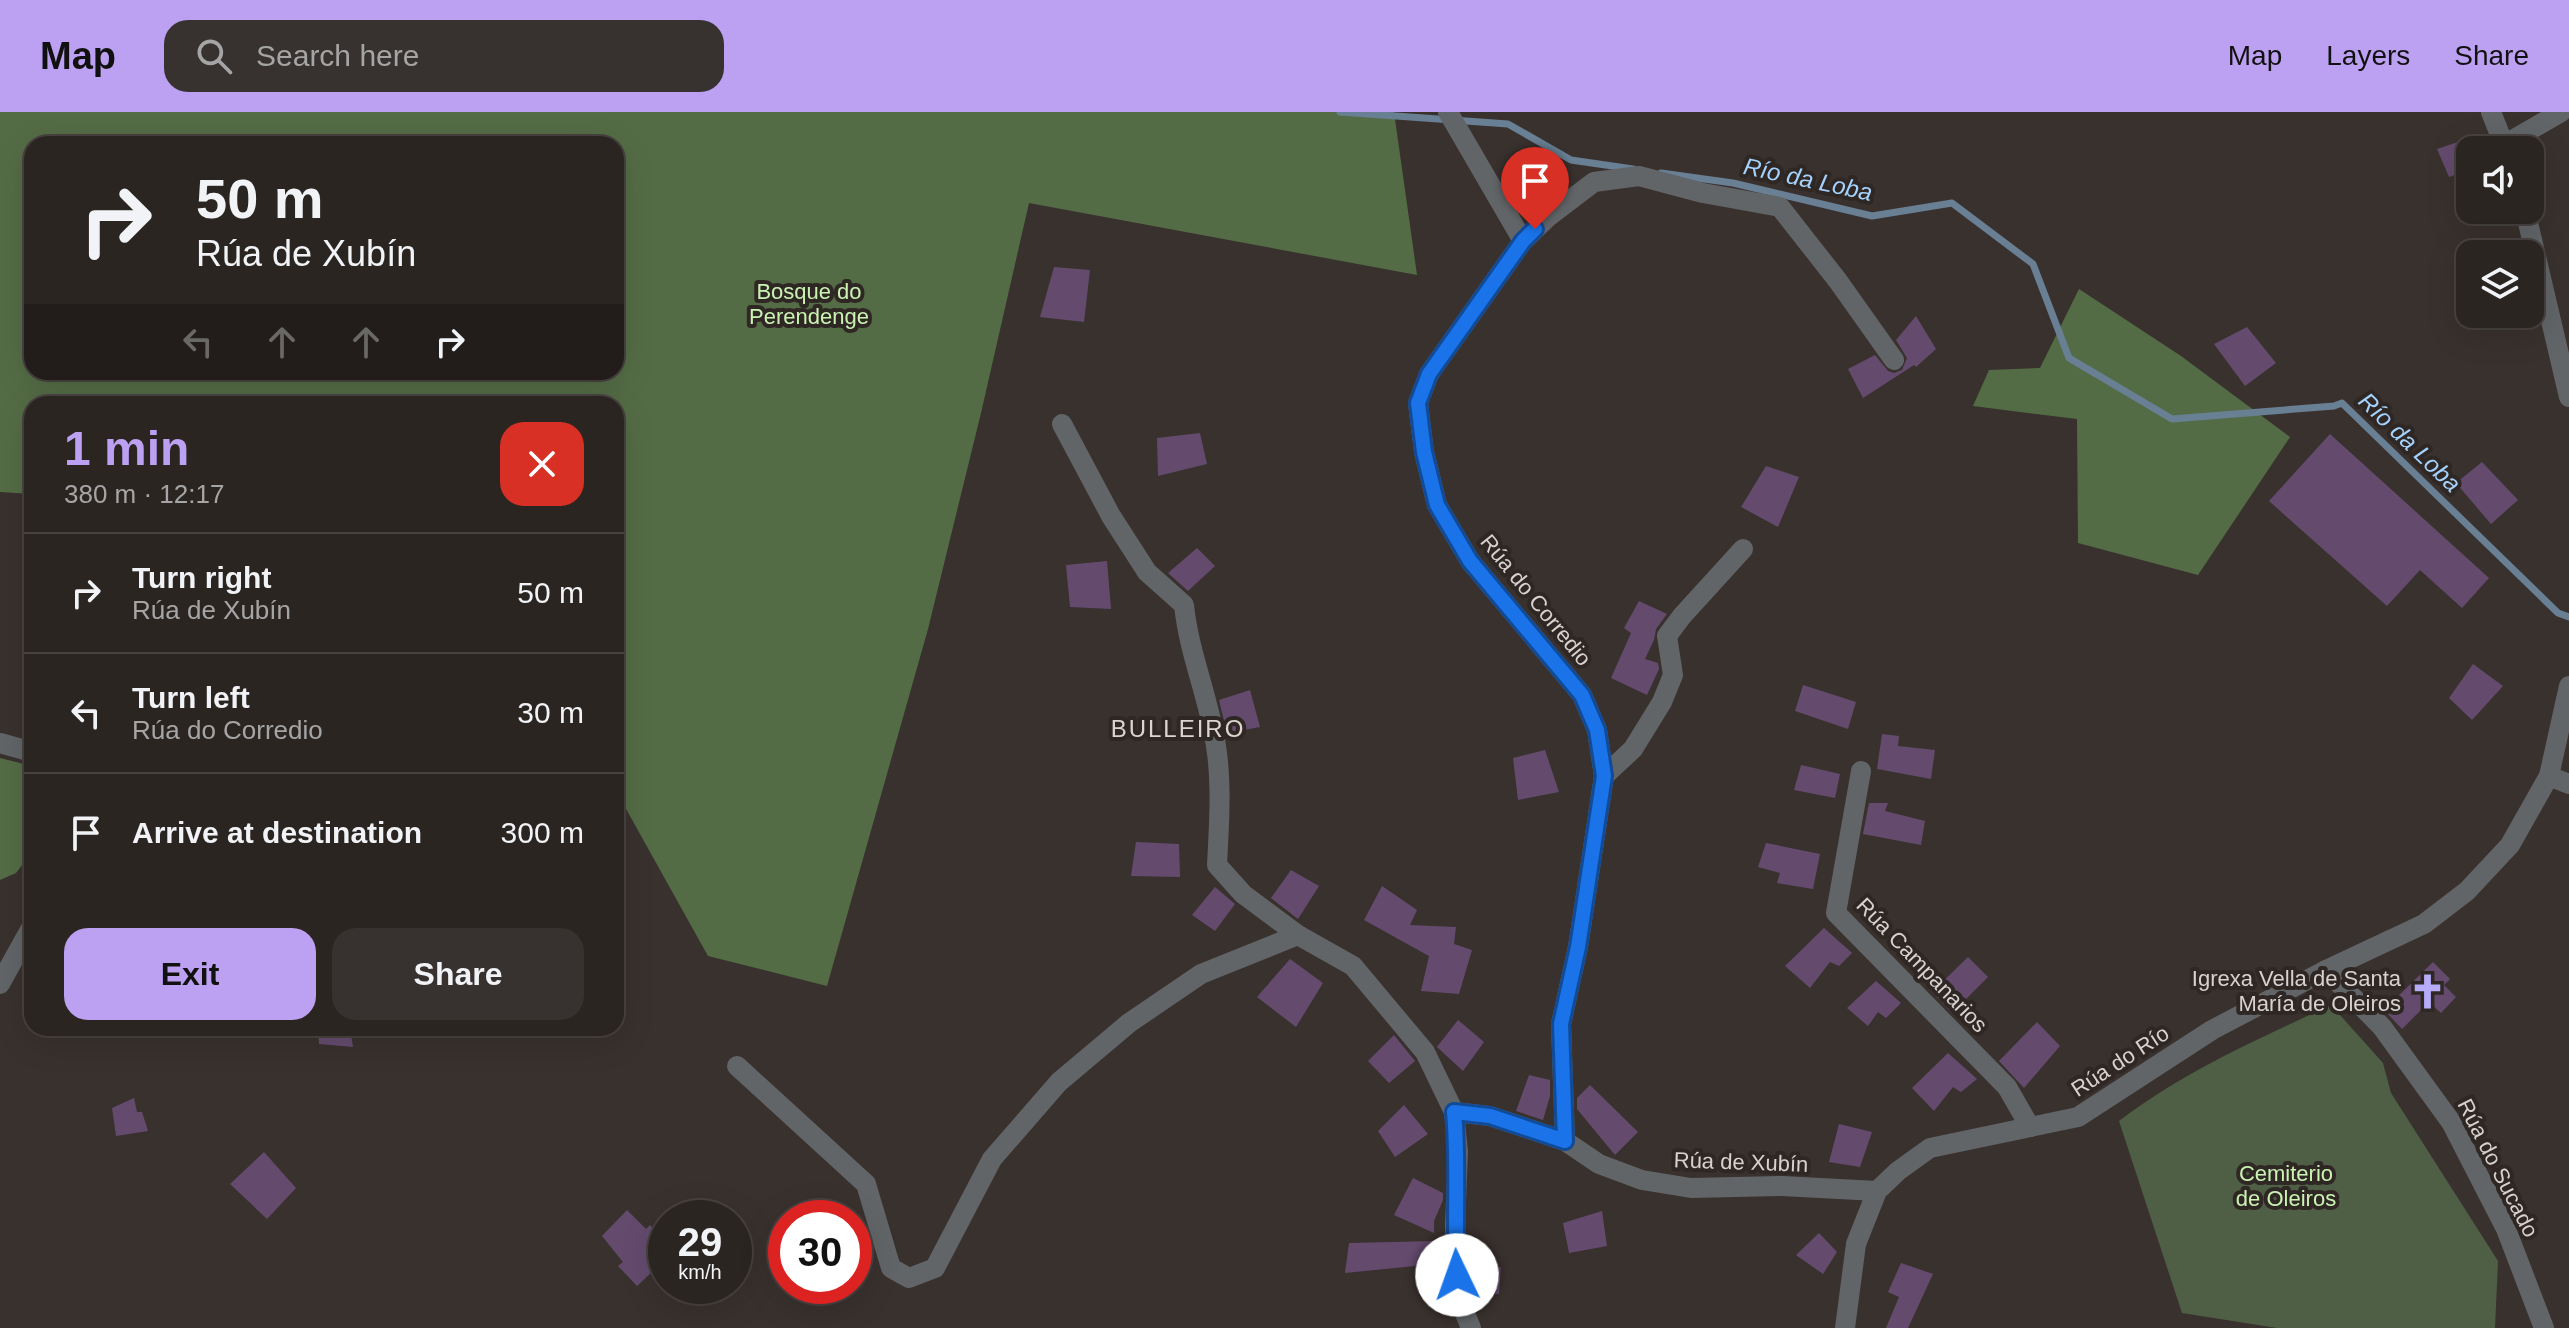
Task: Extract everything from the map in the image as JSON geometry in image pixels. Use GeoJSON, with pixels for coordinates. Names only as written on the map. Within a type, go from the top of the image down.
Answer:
{"type":"FeatureCollection","features":[{"type":"Feature","properties":{"kind":"street"},"geometry":{"type":"LineString","coordinates":[[1448,112],[1523,241]]}},
{"type":"Feature","properties":{"kind":"street"},"geometry":{"type":"LineString","coordinates":[[2491,112],[2500,136]]}},
{"type":"Feature","properties":{"kind":"street"},"geometry":{"type":"LineString","coordinates":[[2524,136],[2561,112]]}},
{"type":"Feature","properties":{"kind":"street","name":"Rúa do Corredio"},"geometry":{"type":"LineString","coordinates":[[1565,1141],[1561,1024],[1578,947],[1604,776],[1597,730],[1582,695],[1470,561],[1437,505],[1424,452],[1418,403],[1429,374],[1523,241],[1548,217],[1594,182],[1639,176],[1703,193],[1780,207],[1894,360]]}},
{"type":"Feature","properties":{"kind":"street"},"geometry":{"type":"LineString","coordinates":[[2528,224],[2569,397]]}},
{"type":"Feature","properties":{"kind":"street"},"geometry":{"type":"LineString","coordinates":[[1062,424],[1111,516],[1147,572],[1184,605],[1187,637],[1216,746],[1217,865],[1243,894],[1298,935],[1353,966],[1425,1052],[1454,1112],[1458,1152],[1455,1227],[1459,1299],[1471,1328]]}},
{"type":"Feature","properties":{"kind":"street"},"geometry":{"type":"LineString","coordinates":[[1604,776],[1633,749],[1662,702],[1673,675],[1667,636],[1743,549]]}},
{"type":"Feature","properties":{"kind":"street","name":"Rúa do Río"},"geometry":{"type":"LineString","coordinates":[[1845,1328],[1856,1244],[1877,1191],[1930,1148],[2078,1117],[2212,1030],[2326,970],[2424,924],[2467,891],[2510,845],[2549,776],[2569,686]]}},
{"type":"Feature","properties":{"kind":"street"},"geometry":{"type":"LineString","coordinates":[[0,743],[24,750]]}},
{"type":"Feature","properties":{"kind":"street","name":"Rúa Campanarios"},"geometry":{"type":"LineString","coordinates":[[1861,771],[1836,913],[2007,1087],[2030,1127]]}},
{"type":"Feature","properties":{"kind":"street"},"geometry":{"type":"LineString","coordinates":[[2549,776],[2569,784]]}},
{"type":"Feature","properties":{"kind":"street"},"geometry":{"type":"LineString","coordinates":[[737,1066],[866,1184],[891,1268],[909,1278],[935,1268],[992,1159],[1059,1082],[1129,1023],[1201,974],[1298,935]]}},
{"type":"Feature","properties":{"kind":"street"},"geometry":{"type":"LineString","coordinates":[[0,984],[24,940]]}},
{"type":"Feature","properties":{"kind":"street","name":"Rúa do Sucado"},"geometry":{"type":"LineString","coordinates":[[2326,970],[2382,1027],[2451,1122],[2506,1229],[2544,1328]]}},
{"type":"Feature","properties":{"kind":"street","name":"Rúa de Xubín"},"geometry":{"type":"LineString","coordinates":[[1454,1112],[1490,1116],[1565,1141],[1599,1164],[1654,1182],[1691,1188],[1782,1186],[1877,1191]]}},
{"type":"Feature","properties":{"kind":"green space","name":"Bosque do Perendenge"},"geometry":{"type":"Polygon","coordinates":[[[0,112],[1394,112],[1417,275],[1029,203],[928,629],[827,986],[708,956],[624,805],[624,396],[24,396],[24,494],[0,492],[0,112]]]}},
{"type":"Feature","properties":{"kind":"green space"},"geometry":{"type":"Polygon","coordinates":[[[2079,289],[2181,356],[2290,437],[2198,575],[2078,543],[2077,419],[1973,406],[1989,370],[2040,368],[2079,289]]]}},
{"type":"Feature","properties":{"kind":"green space"},"geometry":{"type":"Polygon","coordinates":[[[0,758],[24,764],[24,862],[16,873],[0,880],[0,758]]]}},
{"type":"Feature","properties":{"kind":"green space","name":"Cemiterio de Oleiros"},"geometry":{"type":"Polygon","coordinates":[[[2331,1005],[2383,1063],[2391,1093],[2498,1261],[2495,1328],[2277,1328],[2182,1313],[2119,1121],[2195,1072],[2331,1005]]]}},
{"type":"Feature","properties":{"kind":"building"},"geometry":{"type":"Polygon","coordinates":[[[2456,143],[2456,175],[2449,177],[2437,149],[2456,143]]]}},
{"type":"Feature","properties":{"kind":"building"},"geometry":{"type":"Polygon","coordinates":[[[1054,267],[1090,270],[1084,322],[1040,317],[1054,267]]]}},
{"type":"Feature","properties":{"kind":"building"},"geometry":{"type":"Polygon","coordinates":[[[1916,316],[1936,349],[1916,367],[1914,365],[1863,398],[1848,369],[1875,355],[1888,371],[1894,373],[1902,370],[1907,358],[1896,340],[1916,316]]]}},
{"type":"Feature","properties":{"kind":"building"},"geometry":{"type":"Polygon","coordinates":[[[2247,327],[2276,363],[2245,386],[2214,344],[2247,327]]]}},
{"type":"Feature","properties":{"kind":"building"},"geometry":{"type":"Polygon","coordinates":[[[1200,433],[1207,464],[1158,476],[1157,438],[1200,433]]]}},
{"type":"Feature","properties":{"kind":"building"},"geometry":{"type":"Polygon","coordinates":[[[2330,434],[2489,578],[2462,608],[2420,570],[2387,606],[2269,501],[2330,434]]]}},
{"type":"Feature","properties":{"kind":"building"},"geometry":{"type":"Polygon","coordinates":[[[2482,462],[2518,500],[2491,524],[2456,483],[2482,462]]]}},
{"type":"Feature","properties":{"kind":"building"},"geometry":{"type":"Polygon","coordinates":[[[1766,466],[1799,477],[1778,527],[1741,507],[1766,466]]]}},
{"type":"Feature","properties":{"kind":"building"},"geometry":{"type":"Polygon","coordinates":[[[1197,548],[1215,566],[1188,591],[1168,573],[1197,548]]]}},
{"type":"Feature","properties":{"kind":"building"},"geometry":{"type":"Polygon","coordinates":[[[1107,561],[1111,609],[1070,607],[1066,565],[1107,561]]]}},
{"type":"Feature","properties":{"kind":"building"},"geometry":{"type":"Polygon","coordinates":[[[1639,601],[1667,614],[1656,629],[1645,659],[1658,663],[1659,669],[1647,695],[1611,678],[1631,633],[1624,628],[1639,601]]]}},
{"type":"Feature","properties":{"kind":"building"},"geometry":{"type":"Polygon","coordinates":[[[2473,664],[2503,686],[2472,720],[2449,698],[2473,664]]]}},
{"type":"Feature","properties":{"kind":"building"},"geometry":{"type":"Polygon","coordinates":[[[1803,685],[1856,702],[1848,729],[1795,711],[1803,685]]]}},
{"type":"Feature","properties":{"kind":"building"},"geometry":{"type":"Polygon","coordinates":[[[1250,690],[1260,727],[1227,733],[1219,700],[1250,690]]]}},
{"type":"Feature","properties":{"kind":"building"},"geometry":{"type":"Polygon","coordinates":[[[1882,734],[1899,736],[1898,746],[1935,750],[1931,779],[1877,769],[1882,734]]]}},
{"type":"Feature","properties":{"kind":"building"},"geometry":{"type":"Polygon","coordinates":[[[1545,750],[1559,792],[1518,800],[1513,758],[1545,750]]]}},
{"type":"Feature","properties":{"kind":"building"},"geometry":{"type":"Polygon","coordinates":[[[1801,765],[1840,774],[1835,798],[1794,790],[1801,765]]]}},
{"type":"Feature","properties":{"kind":"building"},"geometry":{"type":"Polygon","coordinates":[[[1869,803],[1888,803],[1885,811],[1925,821],[1921,845],[1863,834],[1869,803]]]}},
{"type":"Feature","properties":{"kind":"building"},"geometry":{"type":"Polygon","coordinates":[[[1136,842],[1179,844],[1180,877],[1131,876],[1136,842]]]}},
{"type":"Feature","properties":{"kind":"building"},"geometry":{"type":"Polygon","coordinates":[[[1766,843],[1820,854],[1813,889],[1777,883],[1780,873],[1758,867],[1766,843]]]}},
{"type":"Feature","properties":{"kind":"building"},"geometry":{"type":"Polygon","coordinates":[[[1291,870],[1319,886],[1298,919],[1271,898],[1291,870]]]}},
{"type":"Feature","properties":{"kind":"building"},"geometry":{"type":"Polygon","coordinates":[[[1382,886],[1417,910],[1410,925],[1456,927],[1454,944],[1472,950],[1459,994],[1421,991],[1429,956],[1364,920],[1382,886]]]}},
{"type":"Feature","properties":{"kind":"building"},"geometry":{"type":"Polygon","coordinates":[[[1215,887],[1235,904],[1215,931],[1192,915],[1215,887]]]}},
{"type":"Feature","properties":{"kind":"building"},"geometry":{"type":"Polygon","coordinates":[[[1824,928],[1852,953],[1839,966],[1830,962],[1810,988],[1785,966],[1824,928]]]}},
{"type":"Feature","properties":{"kind":"building"},"geometry":{"type":"Polygon","coordinates":[[[1968,957],[1988,977],[1952,1013],[1932,992],[1968,957]]]}},
{"type":"Feature","properties":{"kind":"building"},"geometry":{"type":"Polygon","coordinates":[[[1290,959],[1323,983],[1296,1027],[1257,997],[1290,959]]]}},
{"type":"Feature","properties":{"kind":"building","name":"Igrexa Vella de Santa María de Oleiros"},"geometry":{"type":"Polygon","coordinates":[[[2433,962],[2450,979],[2444,985],[2456,997],[2441,1013],[2429,1002],[2402,1029],[2384,1010],[2433,962]]]}},
{"type":"Feature","properties":{"kind":"building"},"geometry":{"type":"Polygon","coordinates":[[[1876,981],[1901,1003],[1886,1018],[1878,1012],[1868,1026],[1847,1008],[1876,981]]]}},
{"type":"Feature","properties":{"kind":"building"},"geometry":{"type":"Polygon","coordinates":[[[1458,1020],[1484,1042],[1463,1071],[1437,1047],[1458,1020]]]}},
{"type":"Feature","properties":{"kind":"building"},"geometry":{"type":"Polygon","coordinates":[[[2037,1022],[2060,1046],[2024,1088],[1999,1061],[2037,1022]]]}},
{"type":"Feature","properties":{"kind":"building"},"geometry":{"type":"Polygon","coordinates":[[[1394,1035],[1415,1061],[1389,1083],[1368,1061],[1394,1035]]]}},
{"type":"Feature","properties":{"kind":"building"},"geometry":{"type":"Polygon","coordinates":[[[318,1036],[351,1036],[353,1047],[319,1044],[318,1036]]]}},
{"type":"Feature","properties":{"kind":"building"},"geometry":{"type":"Polygon","coordinates":[[[1948,1053],[1977,1079],[1961,1092],[1953,1087],[1934,1111],[1912,1088],[1948,1053]]]}},
{"type":"Feature","properties":{"kind":"building"},"geometry":{"type":"Polygon","coordinates":[[[1529,1075],[1550,1080],[1550,1096],[1543,1120],[1516,1111],[1529,1075]]]}},
{"type":"Feature","properties":{"kind":"building"},"geometry":{"type":"Polygon","coordinates":[[[1590,1085],[1638,1132],[1615,1155],[1577,1109],[1577,1098],[1590,1085]]]}},
{"type":"Feature","properties":{"kind":"building"},"geometry":{"type":"Polygon","coordinates":[[[134,1098],[137,1112],[142,1112],[148,1131],[116,1136],[112,1108],[134,1098]]]}},
{"type":"Feature","properties":{"kind":"building"},"geometry":{"type":"Polygon","coordinates":[[[1404,1105],[1428,1134],[1395,1157],[1378,1131],[1404,1105]]]}},
{"type":"Feature","properties":{"kind":"building"},"geometry":{"type":"Polygon","coordinates":[[[1839,1124],[1872,1132],[1860,1167],[1829,1162],[1839,1124]]]}},
{"type":"Feature","properties":{"kind":"building"},"geometry":{"type":"Polygon","coordinates":[[[264,1152],[296,1188],[267,1219],[230,1184],[264,1152]]]}},
{"type":"Feature","properties":{"kind":"building"},"geometry":{"type":"Polygon","coordinates":[[[1413,1178],[1443,1193],[1434,1221],[1434,1233],[1394,1215],[1413,1178]]]}},
{"type":"Feature","properties":{"kind":"building"},"geometry":{"type":"Polygon","coordinates":[[[627,1210],[646,1229],[648,1227],[648,1276],[637,1286],[618,1266],[623,1262],[602,1236],[627,1210]]]}},
{"type":"Feature","properties":{"kind":"building"},"geometry":{"type":"Polygon","coordinates":[[[1602,1211],[1607,1246],[1569,1253],[1563,1223],[1602,1211]]]}},
{"type":"Feature","properties":{"kind":"building"},"geometry":{"type":"Polygon","coordinates":[[[1819,1233],[1837,1252],[1823,1274],[1796,1255],[1819,1233]]]}},
{"type":"Feature","properties":{"kind":"building"},"geometry":{"type":"Polygon","coordinates":[[[1435,1241],[1435,1264],[1345,1273],[1349,1243],[1435,1241]]]}},
{"type":"Feature","properties":{"kind":"building"},"geometry":{"type":"Polygon","coordinates":[[[1490,1260],[1491,1269],[1501,1267],[1499,1294],[1472,1295],[1471,1263],[1490,1260]]]}},
{"type":"Feature","properties":{"kind":"building"},"geometry":{"type":"Polygon","coordinates":[[[1901,1263],[1933,1274],[1908,1328],[1886,1328],[1899,1297],[1888,1292],[1901,1263]]]}},
{"type":"Feature","properties":{"kind":"waterway","name":"Río da Loba"},"geometry":{"type":"LineString","coordinates":[[1340,112],[1508,124],[1571,160],[1633,169]]}},
{"type":"Feature","properties":{"kind":"waterway","name":"Río da Loba"},"geometry":{"type":"LineString","coordinates":[[1661,173],[1733,183],[1872,216],[1952,203],[2033,264],[2069,358],[2172,419],[2342,403],[2558,613],[2569,617]]}},
{"type":"Feature","properties":{"kind":"place","name":"Igrexa Vella de Santa María de Oleiros"},"geometry":{"type":"Point","coordinates":[2427,991]}},
{"type":"Feature","properties":{"kind":"district","name":"BULLEIRO"},"geometry":{"type":"Point","coordinates":[1178,728]}},
{"type":"Feature","properties":{"kind":"route"},"geometry":{"type":"LineString","coordinates":[[1457,1275],[1458,1152],[1454,1112],[1490,1116],[1565,1141],[1566,1095],[1561,1024],[1578,947],[1604,776],[1597,730],[1582,695],[1470,561],[1437,505],[1424,452],[1418,403],[1429,374],[1523,241],[1535,229]]}}]}
